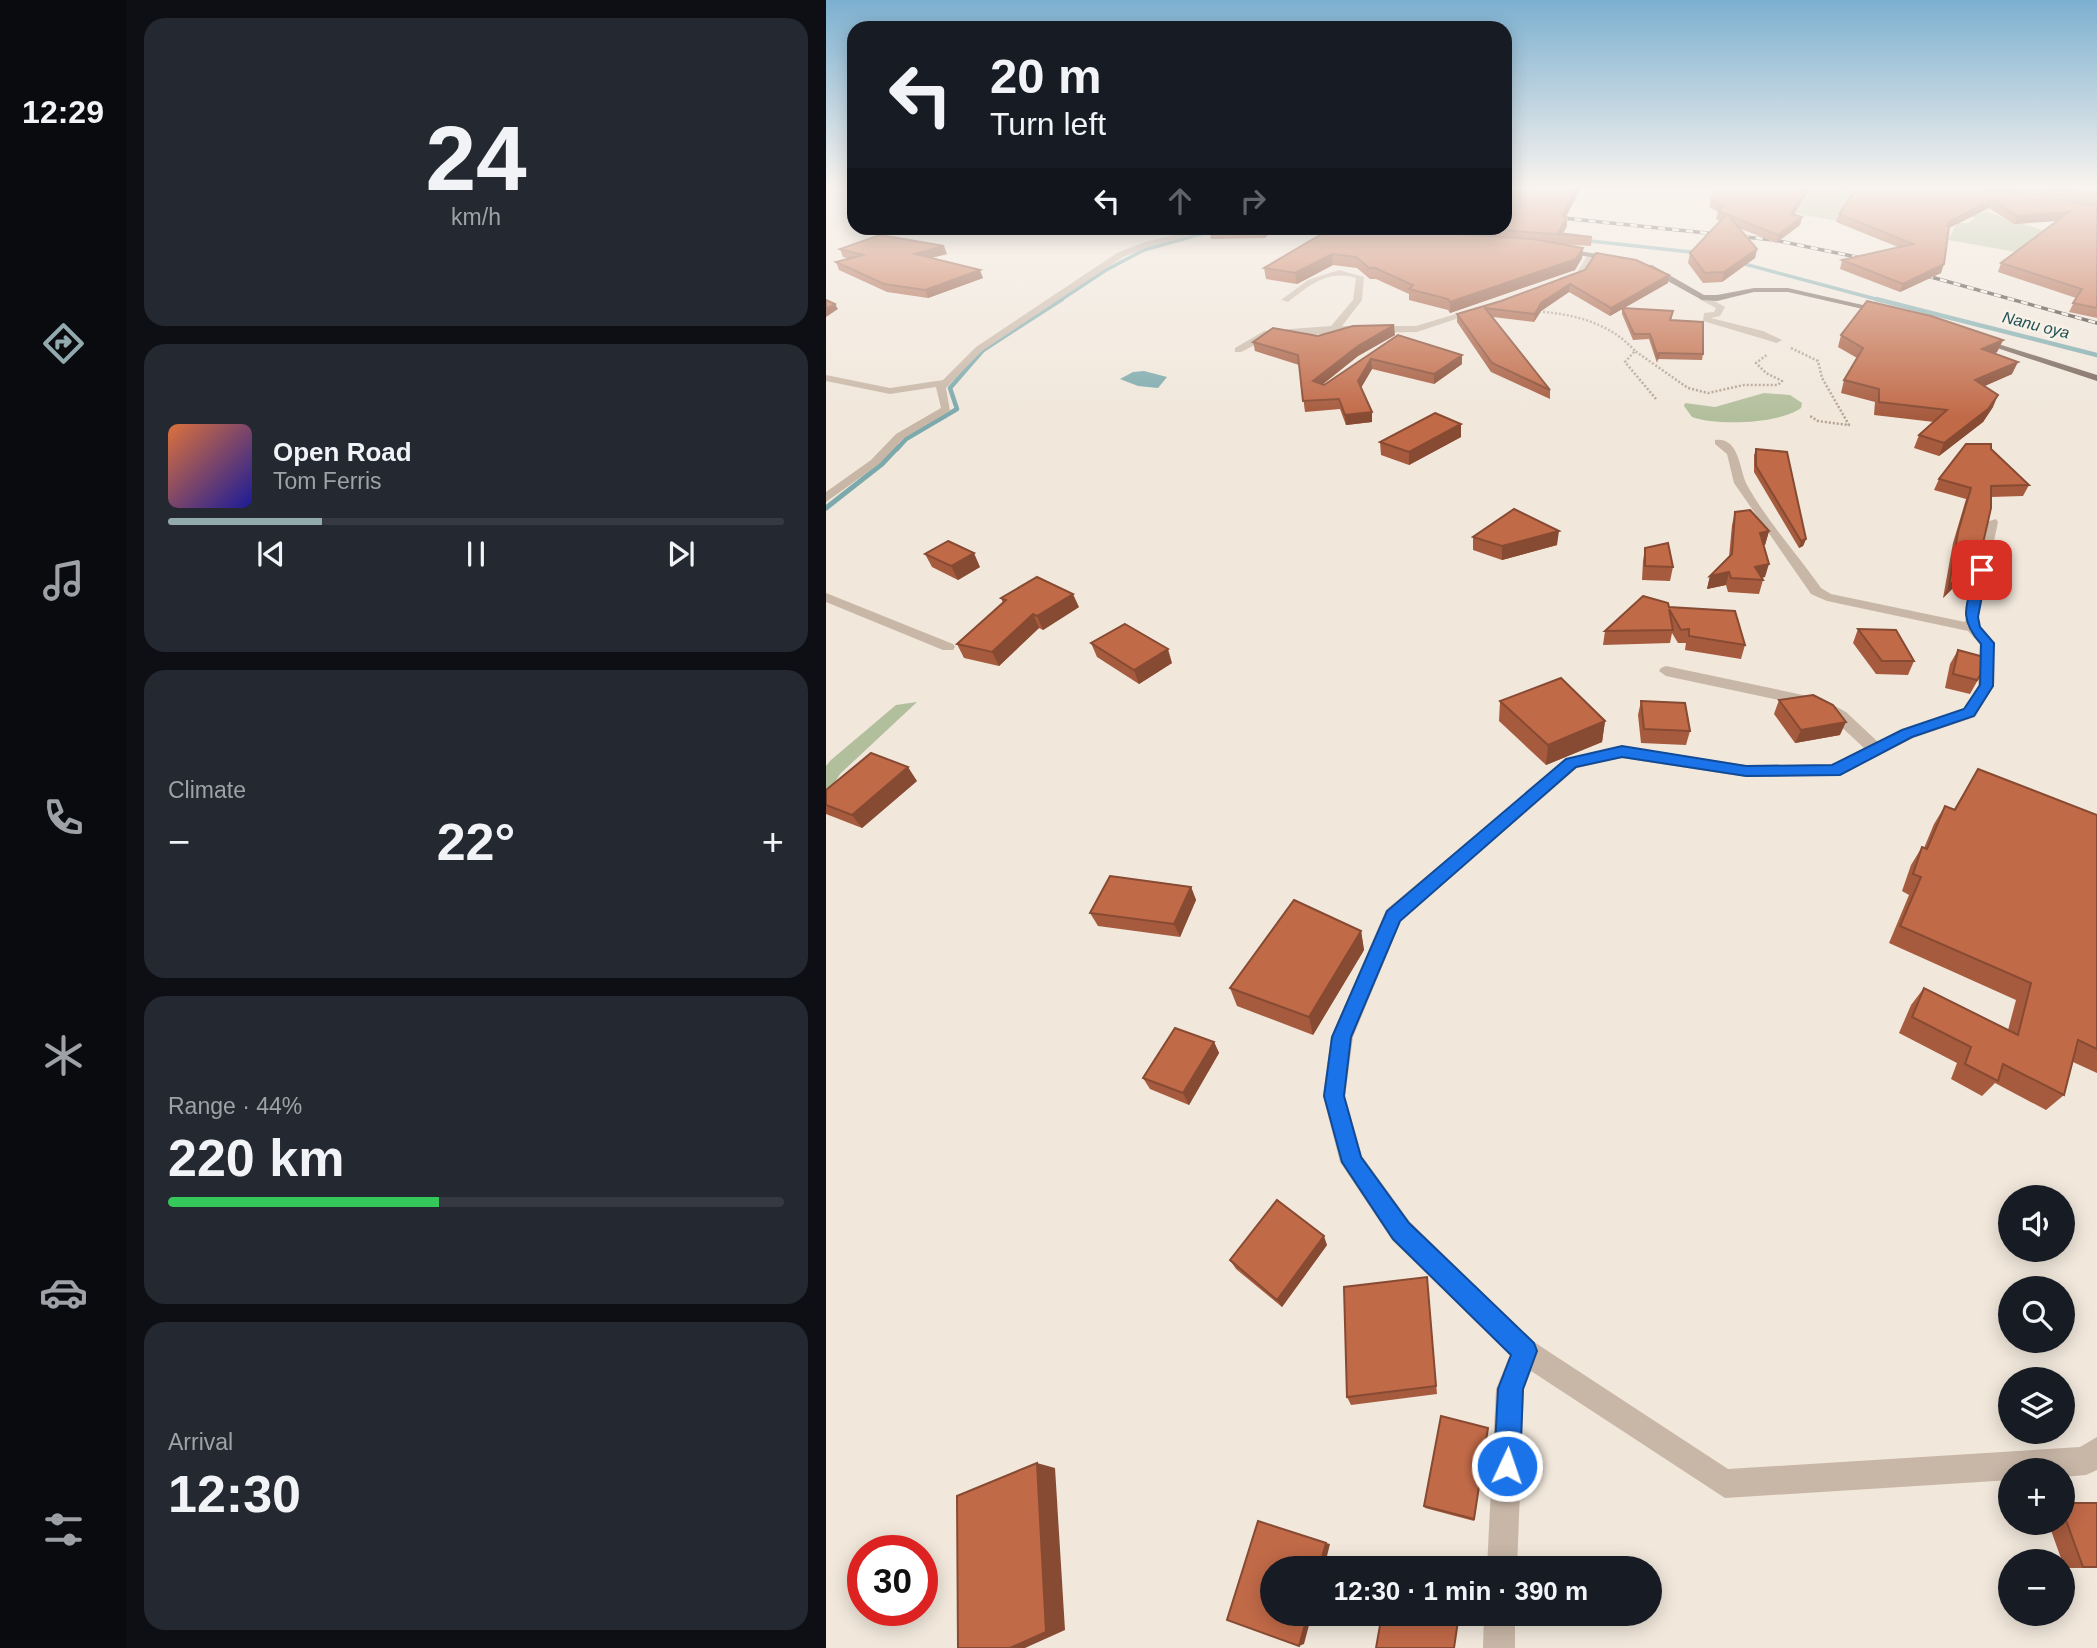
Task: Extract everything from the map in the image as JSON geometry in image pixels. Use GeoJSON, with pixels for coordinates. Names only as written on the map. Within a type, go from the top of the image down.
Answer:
{"type":"FeatureCollection","features":[{"type":"Feature","properties":{"kind":"main road"},"geometry":{"type":"LineString","coordinates":[[1635,263],[1658,270],[1702,298],[1717,298],[1754,290],[1788,290],[1891,313]]}},
{"type":"Feature","properties":{"kind":"main road"},"geometry":{"type":"LineString","coordinates":[[1969,335],[2097,378]]}},
{"type":"Feature","properties":{"kind":"street"},"geometry":{"type":"LineString","coordinates":[[826,498],[875,462],[900,436],[946,409],[941,387],[979,349],[1108,263]]}},
{"type":"Feature","properties":{"kind":"street"},"geometry":{"type":"LineString","coordinates":[[1548,285],[1580,274],[1587,263]]}},
{"type":"Feature","properties":{"kind":"street"},"geometry":{"type":"LineString","coordinates":[[1285,300],[1308,281],[1324,275],[1351,273],[1360,277],[1361,295],[1355,307],[1334,329]]}},
{"type":"Feature","properties":{"kind":"street"},"geometry":{"type":"LineString","coordinates":[[1702,298],[1721,307],[1717,314],[1707,315],[1706,319],[1718,324],[1730,324],[1757,331],[1777,340]]}},
{"type":"Feature","properties":{"kind":"street"},"geometry":{"type":"LineString","coordinates":[[1389,343],[1417,329],[1483,309]]}},
{"type":"Feature","properties":{"kind":"street"},"geometry":{"type":"LineString","coordinates":[[1238,350],[1264,334],[1274,332],[1417,329]]}},
{"type":"Feature","properties":{"kind":"street"},"geometry":{"type":"LineString","coordinates":[[826,378],[890,391],[946,382]]}},
{"type":"Feature","properties":{"kind":"street"},"geometry":{"type":"LineString","coordinates":[[1719,442],[1732,453],[1740,483],[1816,591],[1827,597],[1973,628]]}},
{"type":"Feature","properties":{"kind":"street"},"geometry":{"type":"LineString","coordinates":[[1992,522],[1971,617],[1973,628],[1987,643],[1986,686],[1969,713],[1907,734],[1835,771],[1746,771],[1622,752],[1572,763],[1393,916],[1342,1037],[1334,1096],[1352,1162],[1401,1231],[1525,1351],[1725,1483],[2086,1461],[2097,1451]]}},
{"type":"Feature","properties":{"kind":"street"},"geometry":{"type":"LineString","coordinates":[[826,597],[948,647]]}},
{"type":"Feature","properties":{"kind":"street"},"geometry":{"type":"LineString","coordinates":[[1666,671],[1816,703],[1840,716],[1876,750]]}},
{"type":"Feature","properties":{"kind":"street"},"geometry":{"type":"LineString","coordinates":[[1503,1556],[1510,1389],[1525,1351]]}},
{"type":"Feature","properties":{"kind":"street"},"geometry":{"type":"LineString","coordinates":[[1499,1648],[1500,1626]]}},
{"type":"Feature","properties":{"kind":"path"},"geometry":{"type":"LineString","coordinates":[[1529,310],[1590,321],[1629,342],[1635,351],[1688,388],[1717,393],[1744,385],[1778,385],[1782,381],[1766,373],[1756,363],[1771,351]]}},
{"type":"Feature","properties":{"kind":"path"},"geometry":{"type":"LineString","coordinates":[[1786,347],[1818,361],[1822,378],[1849,425],[1818,421],[1810,416]]}},
{"type":"Feature","properties":{"kind":"path"},"geometry":{"type":"LineString","coordinates":[[1635,351],[1625,362],[1656,399]]}},
{"type":"Feature","properties":{"kind":"green space"},"geometry":{"type":"Polygon","coordinates":[[[1764,393],[1790,395],[1802,403],[1801,408],[1763,420],[1716,422],[1692,417],[1684,406],[1685,403],[1715,407],[1764,393]]]}},
{"type":"Feature","properties":{"kind":"green space"},"geometry":{"type":"Polygon","coordinates":[[[917,702],[840,774],[826,796],[826,766],[831,760],[896,705],[917,702]]]}},
{"type":"Feature","properties":{"kind":"water"},"geometry":{"type":"Polygon","coordinates":[[[1144,371],[1167,377],[1158,388],[1138,386],[1120,379],[1133,372],[1144,371]]]}},
{"type":"Feature","properties":{"kind":"building"},"geometry":{"type":"Polygon","coordinates":[[[838,263],[951,263],[980,270],[925,290],[884,284],[838,263]]]}},
{"type":"Feature","properties":{"kind":"building"},"geometry":{"type":"Polygon","coordinates":[[[1273,263],[1315,263],[1295,273],[1264,268],[1273,263]]]}},
{"type":"Feature","properties":{"kind":"building"},"geometry":{"type":"Polygon","coordinates":[[[1363,263],[1565,263],[1450,302],[1448,299],[1409,289],[1413,285],[1375,268],[1369,268],[1363,263]]]}},
{"type":"Feature","properties":{"kind":"building"},"geometry":{"type":"Polygon","coordinates":[[[1590,263],[1642,263],[1669,275],[1611,308],[1570,284],[1541,303],[1535,314],[1485,308],[1550,390],[1492,363],[1457,314],[1501,301],[1585,270],[1590,263]]]}},
{"type":"Feature","properties":{"kind":"building"},"geometry":{"type":"Polygon","coordinates":[[[1697,263],[1737,263],[1724,272],[1705,273],[1697,263]]]}},
{"type":"Feature","properties":{"kind":"building"},"geometry":{"type":"Polygon","coordinates":[[[1849,263],[1944,263],[1903,284],[1849,263]]]}},
{"type":"Feature","properties":{"kind":"building"},"geometry":{"type":"Polygon","coordinates":[[[2001,263],[2097,263],[2097,308],[2073,303],[2082,289],[2001,263]]]}},
{"type":"Feature","properties":{"kind":"building"},"geometry":{"type":"Polygon","coordinates":[[[826,300],[835,304],[826,309],[826,300]]]}},
{"type":"Feature","properties":{"kind":"building"},"geometry":{"type":"Polygon","coordinates":[[[1867,301],[1931,316],[2003,340],[1982,349],[2018,362],[1975,380],[1998,395],[1988,409],[1944,443],[1919,435],[1947,410],[1879,402],[1879,389],[1844,380],[1863,348],[1841,335],[1867,301]]]}},
{"type":"Feature","properties":{"kind":"building"},"geometry":{"type":"Polygon","coordinates":[[[1622,308],[1673,311],[1670,320],[1703,322],[1703,354],[1659,353],[1658,357],[1650,334],[1634,334],[1622,308]]]}},
{"type":"Feature","properties":{"kind":"building"},"geometry":{"type":"Polygon","coordinates":[[[1394,325],[1358,346],[1313,381],[1324,385],[1398,335],[1462,355],[1434,374],[1371,359],[1358,381],[1372,412],[1345,415],[1339,399],[1303,401],[1298,355],[1253,342],[1273,328],[1318,336],[1353,326],[1394,325]]]}},
{"type":"Feature","properties":{"kind":"building"},"geometry":{"type":"Polygon","coordinates":[[[1435,413],[1461,424],[1409,452],[1380,442],[1435,413]]]}},
{"type":"Feature","properties":{"kind":"building"},"geometry":{"type":"Polygon","coordinates":[[[1966,444],[1991,444],[1991,449],[2029,485],[1991,486],[1991,508],[1976,574],[1971,564],[1949,586],[1958,532],[1971,488],[1939,479],[1966,444]]]}},
{"type":"Feature","properties":{"kind":"building"},"geometry":{"type":"Polygon","coordinates":[[[1756,449],[1787,452],[1806,539],[1801,541],[1756,466],[1756,449]]]}},
{"type":"Feature","properties":{"kind":"building"},"geometry":{"type":"Polygon","coordinates":[[[1514,509],[1559,531],[1502,546],[1473,537],[1514,509]]]}},
{"type":"Feature","properties":{"kind":"building"},"geometry":{"type":"Polygon","coordinates":[[[1750,510],[1769,531],[1760,533],[1769,564],[1755,567],[1763,580],[1731,578],[1729,572],[1710,576],[1732,554],[1735,512],[1750,510]]]}},
{"type":"Feature","properties":{"kind":"building"},"geometry":{"type":"Polygon","coordinates":[[[948,541],[974,553],[951,566],[925,554],[948,541]]]}},
{"type":"Feature","properties":{"kind":"building"},"geometry":{"type":"Polygon","coordinates":[[[1668,543],[1673,567],[1645,566],[1645,548],[1668,543]]]}},
{"type":"Feature","properties":{"kind":"building"},"geometry":{"type":"Polygon","coordinates":[[[1037,577],[1073,594],[1037,616],[1033,614],[992,652],[957,644],[1006,600],[1001,598],[1037,577]]]}},
{"type":"Feature","properties":{"kind":"building"},"geometry":{"type":"Polygon","coordinates":[[[1643,596],[1668,603],[1669,607],[1735,611],[1745,645],[1689,636],[1689,629],[1681,630],[1669,609],[1673,630],[1605,631],[1643,596]]]}},
{"type":"Feature","properties":{"kind":"building"},"geometry":{"type":"Polygon","coordinates":[[[1125,624],[1168,649],[1134,670],[1091,643],[1125,624]]]}},
{"type":"Feature","properties":{"kind":"building"},"geometry":{"type":"Polygon","coordinates":[[[1858,629],[1896,630],[1914,661],[1882,661],[1858,629]]]}},
{"type":"Feature","properties":{"kind":"building"},"geometry":{"type":"Polygon","coordinates":[[[1958,650],[1984,657],[1983,671],[1977,680],[1953,674],[1958,650]]]}},
{"type":"Feature","properties":{"kind":"building"},"geometry":{"type":"Polygon","coordinates":[[[1561,678],[1605,721],[1548,745],[1500,701],[1561,678]]]}},
{"type":"Feature","properties":{"kind":"building"},"geometry":{"type":"Polygon","coordinates":[[[1813,695],[1833,705],[1846,722],[1801,730],[1779,700],[1813,695]]]}},
{"type":"Feature","properties":{"kind":"building"},"geometry":{"type":"Polygon","coordinates":[[[1641,701],[1685,703],[1690,731],[1644,729],[1641,701]]]}},
{"type":"Feature","properties":{"kind":"building"},"geometry":{"type":"Polygon","coordinates":[[[871,753],[908,767],[852,815],[826,805],[826,790],[871,753]]]}},
{"type":"Feature","properties":{"kind":"building"},"geometry":{"type":"Polygon","coordinates":[[[1978,769],[2097,815],[2097,1049],[2078,1040],[2064,1095],[2003,1064],[1998,1081],[1965,1064],[1971,1047],[1912,1017],[1924,988],[2018,1035],[2031,983],[1900,926],[1921,877],[1913,874],[1922,847],[1927,849],[1945,806],[1955,810],[1978,769]]]}},
{"type":"Feature","properties":{"kind":"building"},"geometry":{"type":"Polygon","coordinates":[[[1110,876],[1191,887],[1174,924],[1090,913],[1110,876]]]}},
{"type":"Feature","properties":{"kind":"building"},"geometry":{"type":"Polygon","coordinates":[[[1294,900],[1361,931],[1309,1017],[1230,988],[1294,900]]]}},
{"type":"Feature","properties":{"kind":"building"},"geometry":{"type":"Polygon","coordinates":[[[1175,1028],[1214,1042],[1183,1093],[1143,1078],[1175,1028]]]}},
{"type":"Feature","properties":{"kind":"building"},"geometry":{"type":"Polygon","coordinates":[[[1277,1200],[1324,1236],[1277,1300],[1230,1260],[1277,1200]]]}},
{"type":"Feature","properties":{"kind":"building"},"geometry":{"type":"Polygon","coordinates":[[[1427,1277],[1436,1386],[1347,1397],[1344,1287],[1427,1277]]]}},
{"type":"Feature","properties":{"kind":"building"},"geometry":{"type":"Polygon","coordinates":[[[1441,1416],[1488,1428],[1474,1519],[1424,1506],[1441,1416]]]}},
{"type":"Feature","properties":{"kind":"building"},"geometry":{"type":"Polygon","coordinates":[[[1037,1463],[1046,1632],[1010,1648],[958,1648],[957,1496],[1037,1463]]]}},
{"type":"Feature","properties":{"kind":"building"},"geometry":{"type":"Polygon","coordinates":[[[2075,1503],[2097,1503],[2097,1567],[2083,1567],[2071,1535],[2075,1535],[2075,1503]]]}},
{"type":"Feature","properties":{"kind":"building"},"geometry":{"type":"Polygon","coordinates":[[[1258,1521],[1326,1543],[1322,1556],[1260,1556],[1260,1626],[1305,1626],[1299,1646],[1227,1620],[1258,1521]]]}},
{"type":"Feature","properties":{"kind":"building"},"geometry":{"type":"Polygon","coordinates":[[[1380,1626],[1457,1626],[1454,1648],[1376,1648],[1380,1626]]]}},
{"type":"Feature","properties":{"kind":"waterway"},"geometry":{"type":"LineString","coordinates":[[1059,301],[1119,263]]}},
{"type":"Feature","properties":{"kind":"waterway","name":"Nanu oya"},"geometry":{"type":"LineString","coordinates":[[1740,263],[1883,301]]}},
{"type":"Feature","properties":{"kind":"waterway"},"geometry":{"type":"LineString","coordinates":[[897,449],[906,439],[957,409],[950,388],[983,350],[1062,299]]}},
{"type":"Feature","properties":{"kind":"waterway","name":"Nanu oya"},"geometry":{"type":"LineString","coordinates":[[1876,299],[2097,355]]}},
{"type":"Feature","properties":{"kind":"waterway"},"geometry":{"type":"LineString","coordinates":[[826,508],[882,464],[898,447]]}},
{"type":"Feature","properties":{"kind":"railway"},"geometry":{"type":"LineString","coordinates":[[1913,272],[2097,323]]}},
{"type":"Feature","properties":{"kind":"route"},"geometry":{"type":"LineString","coordinates":[[1507,1466],[1510,1389],[1525,1351],[1401,1231],[1352,1162],[1334,1096],[1342,1037],[1393,916],[1572,763],[1622,752],[1746,771],[1835,771],[1907,734],[1969,713],[1986,686],[1987,643],[1973,628],[1971,617],[1982,570]]}}]}
